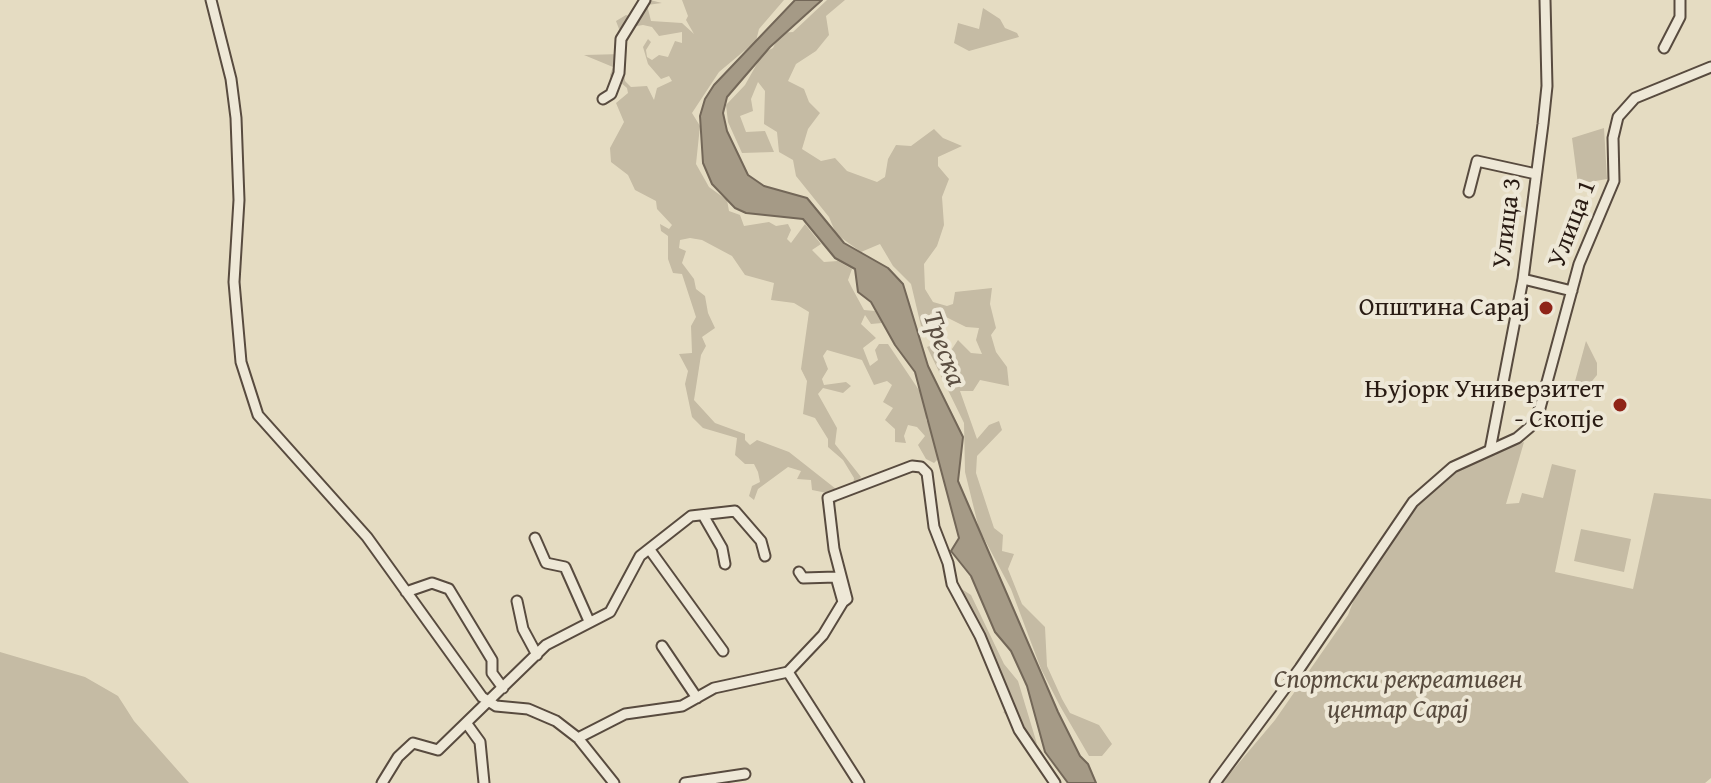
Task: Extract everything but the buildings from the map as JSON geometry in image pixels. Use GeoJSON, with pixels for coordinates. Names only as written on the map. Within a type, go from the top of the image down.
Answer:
{"type":"FeatureCollection","features":[{"type":"Feature","properties":{"kind":"street"},"geometry":{"type":"LineString","coordinates":[[211,0],[229,69],[236,118],[238,222],[234,282],[247,387],[270,432],[329,492],[463,673],[489,703],[543,714],[578,738],[614,783]]}},
{"type":"Feature","properties":{"kind":"street"},"geometry":{"type":"LineString","coordinates":[[603,99],[611,94],[619,73],[621,39],[645,0]]}},
{"type":"Feature","properties":{"kind":"street","name":"Улица 3"},"geometry":{"type":"LineString","coordinates":[[1490,450],[1523,279],[1547,86],[1545,0]]}},
{"type":"Feature","properties":{"kind":"street"},"geometry":{"type":"LineString","coordinates":[[1664,48],[1680,17],[1680,0]]}},
{"type":"Feature","properties":{"kind":"street","name":"Улица 1"},"geometry":{"type":"LineString","coordinates":[[1490,450],[1530,427],[1537,415],[1590,233],[1614,181],[1613,138],[1620,112],[1635,98],[1711,67]]}},
{"type":"Feature","properties":{"kind":"street"},"geometry":{"type":"LineString","coordinates":[[1469,192],[1477,161],[1536,174]]}},
{"type":"Feature","properties":{"kind":"street"},"geometry":{"type":"LineString","coordinates":[[1523,279],[1572,291]]}},
{"type":"Feature","properties":{"kind":"street"},"geometry":{"type":"LineString","coordinates":[[1215,783],[1300,668],[1413,502],[1441,475],[1490,450]]}},
{"type":"Feature","properties":{"kind":"street"},"geometry":{"type":"LineString","coordinates":[[578,738],[625,714],[682,706],[742,680],[788,672],[823,635],[847,599],[834,549],[828,498],[912,466],[921,467],[927,473],[934,527],[948,563],[952,584],[980,636],[1019,730],[1055,783]]}},
{"type":"Feature","properties":{"kind":"street"},"geometry":{"type":"LineString","coordinates":[[382,783],[398,757],[413,743],[438,750],[546,645],[610,612],[640,556],[691,516],[735,511],[761,541],[765,556]]}},
{"type":"Feature","properties":{"kind":"street"},"geometry":{"type":"LineString","coordinates":[[703,515],[722,548],[725,564]]}},
{"type":"Feature","properties":{"kind":"street"},"geometry":{"type":"LineString","coordinates":[[535,538],[546,563],[565,567],[589,621]]}},
{"type":"Feature","properties":{"kind":"street"},"geometry":{"type":"LineString","coordinates":[[650,550],[723,651]]}},
{"type":"Feature","properties":{"kind":"street"},"geometry":{"type":"LineString","coordinates":[[799,572],[803,578],[836,577],[843,602]]}},
{"type":"Feature","properties":{"kind":"street"},"geometry":{"type":"LineString","coordinates":[[406,592],[432,583],[449,589],[492,660],[492,673],[503,688]]}},
{"type":"Feature","properties":{"kind":"street"},"geometry":{"type":"LineString","coordinates":[[517,601],[523,629],[537,655]]}},
{"type":"Feature","properties":{"kind":"street"},"geometry":{"type":"LineString","coordinates":[[662,646],[697,698]]}},
{"type":"Feature","properties":{"kind":"street"},"geometry":{"type":"LineString","coordinates":[[788,672],[859,783]]}},
{"type":"Feature","properties":{"kind":"street"},"geometry":{"type":"LineString","coordinates":[[467,724],[480,742],[484,783]]}},
{"type":"Feature","properties":{"kind":"street"},"geometry":{"type":"LineString","coordinates":[[685,783],[745,774]]}},
{"type":"Feature","properties":{"kind":"green space"},"geometry":{"type":"Polygon","coordinates":[[[650,0],[662,3],[647,5],[651,21],[682,23],[694,34],[686,20],[688,16],[682,0],[784,0],[759,29],[756,41],[719,72],[692,113],[700,126],[696,164],[709,187],[727,200],[729,211],[740,215],[744,226],[769,222],[776,226],[788,224],[791,230],[787,239],[791,243],[805,224],[821,244],[812,250],[824,262],[838,261],[852,269],[848,280],[864,310],[875,311],[882,323],[871,324],[865,315],[861,324],[876,338],[863,348],[870,366],[878,360],[875,350],[879,344],[888,344],[931,408],[926,420],[938,431],[943,454],[934,463],[926,459],[918,445],[925,436],[917,427],[908,425],[904,436],[906,443],[895,442],[895,429],[885,420],[893,408],[883,402],[892,385],[887,381],[874,385],[862,360],[827,350],[823,356],[828,369],[822,379],[824,385],[846,382],[851,386],[843,393],[823,388],[818,394],[837,428],[835,444],[861,477],[853,486],[854,478],[843,460],[828,447],[828,439],[815,418],[803,414],[807,381],[801,369],[809,312],[794,303],[771,300],[774,283],[745,275],[732,256],[702,240],[690,238],[680,240],[679,248],[686,251],[682,263],[694,279],[696,289],[705,296],[715,328],[702,337],[706,346],[701,355],[694,400],[715,423],[745,434],[745,440],[750,445],[757,440],[789,452],[836,489],[840,498],[834,505],[827,506],[832,494],[812,490],[811,480],[797,479],[801,471],[788,467],[758,489],[754,500],[749,496],[752,486],[760,482],[758,472],[754,464],[745,464],[735,455],[737,438],[703,428],[692,417],[685,384],[688,371],[679,354],[692,353],[691,326],[696,317],[682,274],[673,273],[668,259],[668,236],[661,231],[660,224],[669,229],[672,225],[657,209],[656,201],[635,190],[628,175],[611,162],[610,148],[624,122],[616,103],[628,93],[627,88],[620,82],[613,85],[610,75],[613,67],[584,55],[622,54],[625,81],[631,87],[647,86],[654,100],[657,88],[672,81],[669,76],[661,79],[648,64],[643,47],[648,39],[651,42],[646,50],[647,57],[652,60],[659,55],[668,57],[675,41],[682,43],[682,32],[659,36],[652,27],[643,25],[619,29],[616,21],[626,15],[640,20],[641,9],[650,0]]]}},
{"type":"Feature","properties":{"kind":"green space"},"geometry":{"type":"Polygon","coordinates":[[[827,0],[845,0],[826,16],[829,35],[816,51],[796,64],[788,81],[804,89],[809,102],[820,113],[808,129],[802,149],[821,161],[835,158],[847,171],[877,182],[885,177],[888,159],[896,145],[911,146],[934,129],[943,138],[962,146],[938,157],[938,166],[949,179],[942,197],[944,225],[937,246],[924,264],[925,289],[933,302],[947,306],[953,304],[955,292],[992,288],[990,304],[996,328],[991,335],[996,352],[1007,367],[1009,386],[980,380],[973,391],[960,391],[977,439],[989,425],[999,421],[1002,430],[977,456],[976,473],[994,528],[1003,535],[1002,551],[1014,554],[1008,569],[1022,604],[1045,627],[1047,666],[1062,699],[1070,713],[1099,725],[1112,744],[1102,756],[1089,756],[1060,706],[1041,669],[1011,589],[979,529],[965,472],[964,423],[927,347],[937,343],[948,355],[958,340],[971,353],[982,354],[976,340],[979,328],[966,327],[936,312],[930,314],[934,331],[921,326],[911,284],[893,266],[880,244],[861,252],[836,234],[829,217],[796,176],[793,160],[779,152],[777,132],[764,124],[765,91],[758,82],[751,99],[753,111],[740,116],[746,132],[765,131],[774,152],[742,153],[728,122],[726,105],[745,85],[763,53],[773,48],[780,33],[793,32],[827,0]]]}},
{"type":"Feature","properties":{"kind":"green space"},"geometry":{"type":"Polygon","coordinates":[[[983,8],[1019,37],[969,51],[954,43],[958,23],[979,29],[983,8]]]}},
{"type":"Feature","properties":{"kind":"green space"},"geometry":{"type":"Polygon","coordinates":[[[1604,128],[1607,179],[1578,184],[1572,138],[1604,128]]]}},
{"type":"Feature","properties":{"kind":"green space"},"geometry":{"type":"Polygon","coordinates":[[[1586,341],[1597,363],[1597,375],[1588,386],[1571,396],[1586,341]]]}},
{"type":"Feature","properties":{"kind":"green space","name":"Спортски рекреативен центар Сарај"},"geometry":{"type":"Polygon","coordinates":[[[1524,442],[1506,504],[1519,503],[1522,493],[1543,498],[1552,464],[1576,470],[1555,572],[1633,589],[1654,493],[1711,499],[1711,778],[1705,783],[1222,783],[1275,720],[1348,615],[1362,579],[1411,506],[1463,464],[1524,442]]]}},
{"type":"Feature","properties":{"kind":"green space"},"geometry":{"type":"Polygon","coordinates":[[[1581,529],[1631,539],[1624,572],[1574,561],[1581,529]]]}},
{"type":"Feature","properties":{"kind":"green space"},"geometry":{"type":"Polygon","coordinates":[[[957,586],[971,595],[1004,664],[1018,681],[1037,744],[1003,712],[1012,708],[997,680],[999,668],[968,601],[957,586]]]}},
{"type":"Feature","properties":{"kind":"green space"},"geometry":{"type":"Polygon","coordinates":[[[0,652],[85,677],[118,696],[134,721],[189,783],[0,783],[0,652]]]}},
{"type":"Feature","properties":{"kind":"shaded area"},"geometry":{"type":"Polygon","coordinates":[[[795,0],[822,0],[770,47],[727,97],[723,113],[727,131],[748,175],[764,186],[807,198],[844,243],[888,268],[903,284],[928,366],[963,437],[958,481],[1058,712],[1096,783],[1068,783],[1045,752],[1027,686],[1011,651],[995,632],[971,576],[951,551],[959,538],[915,372],[895,345],[871,302],[858,292],[855,269],[835,258],[803,219],[746,213],[735,208],[712,184],[703,163],[700,116],[705,99],[714,85],[795,0]]]}},
{"type":"Feature","properties":{"kind":"place","name":"Општина Сарај"},"geometry":{"type":"Point","coordinates":[1546,308]}},
{"type":"Feature","properties":{"kind":"place","name":"Њујорк Универзитет - Скопје"},"geometry":{"type":"Point","coordinates":[1620,405]}},
{"type":"Feature","properties":{"kind":"water label","name":"Треска"},"geometry":{"type":"Point","coordinates":[943,349]}}]}
